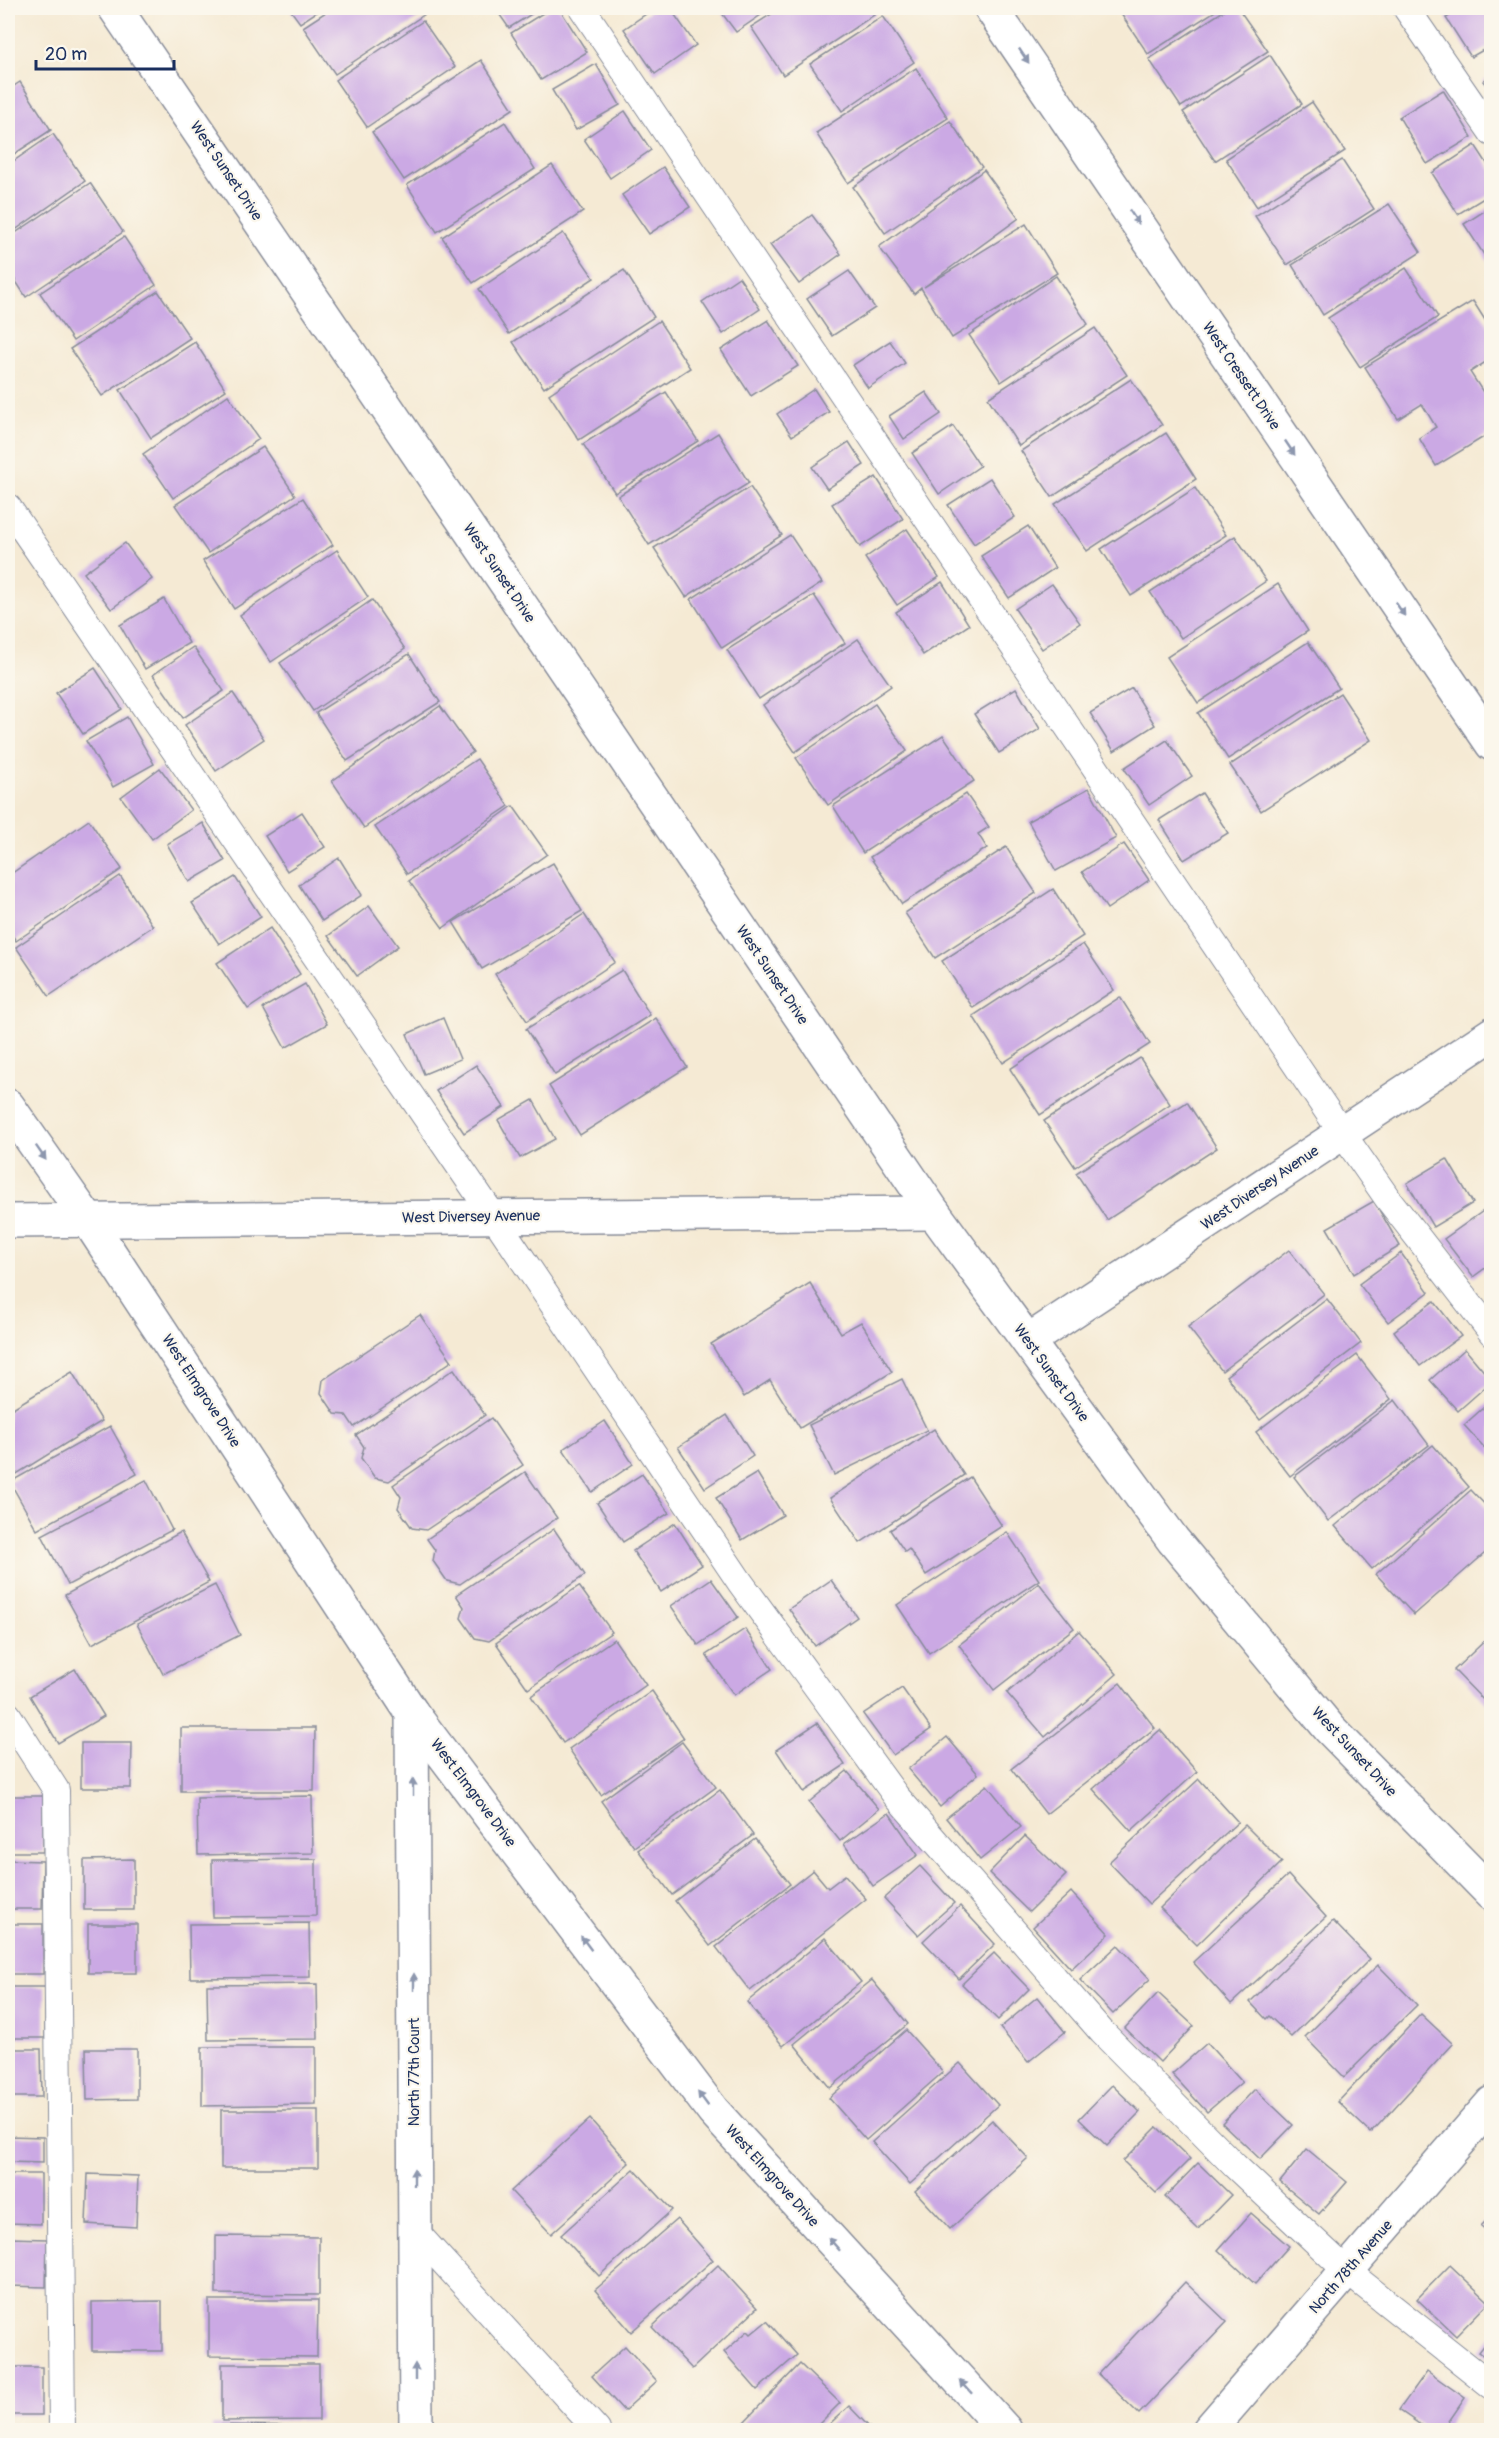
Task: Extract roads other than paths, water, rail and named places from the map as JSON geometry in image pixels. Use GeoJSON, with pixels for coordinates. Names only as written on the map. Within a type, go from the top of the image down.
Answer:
{"type":"FeatureCollection","features":[{"type":"Feature","properties":{"kind":"street","name":"West Sunset Drive"},"geometry":{"type":"LineString","coordinates":[[115,8],[934,1213],[1173,1540],[1330,1729],[1491,1894]]}},
{"type":"Feature","properties":{"kind":"street","name":"West Cressett Drive"},"geometry":{"type":"LineString","coordinates":[[991,8],[1491,744]]}},
{"type":"Feature","properties":{"kind":"street","name":"West Diversey Avenue"},"geometry":{"type":"LineString","coordinates":[[1028,1341],[1491,1034]]}},
{"type":"Feature","properties":{"kind":"street","name":"West Elmgrove Drive"},"geometry":{"type":"LineString","coordinates":[[8,1106],[88,1220],[412,1713],[713,2111],[1005,2430]]}},
{"type":"Feature","properties":{"kind":"street","name":"West Diversey Avenue"},"geometry":{"type":"LineString","coordinates":[[8,1221],[934,1213]]}},
{"type":"Feature","properties":{"kind":"street","name":"North 77th Court"},"geometry":{"type":"LineString","coordinates":[[412,1713],[416,2430]]}},
{"type":"Feature","properties":{"kind":"street","name":"North 78th Avenue"},"geometry":{"type":"LineString","coordinates":[[1209,2430],[1348,2272],[1491,2103]]}},
{"type":"Feature","properties":{"kind":"lane"},"geometry":{"type":"LineString","coordinates":[[582,8],[1342,1133],[1388,1199],[1491,1333]]}},
{"type":"Feature","properties":{"kind":"lane"},"geometry":{"type":"LineString","coordinates":[[1406,8],[1491,133]]}},
{"type":"Feature","properties":{"kind":"lane"},"geometry":{"type":"LineString","coordinates":[[8,507],[494,1216],[740,1582],[896,1796],[1102,2032],[1235,2166],[1348,2272],[1491,2386]]}},
{"type":"Feature","properties":{"kind":"lane"},"geometry":{"type":"LineString","coordinates":[[8,1715],[56,1790],[62,2430]]}},
{"type":"Feature","properties":{"kind":"lane"},"geometry":{"type":"LineString","coordinates":[[415,2231],[597,2430]]}}]}
